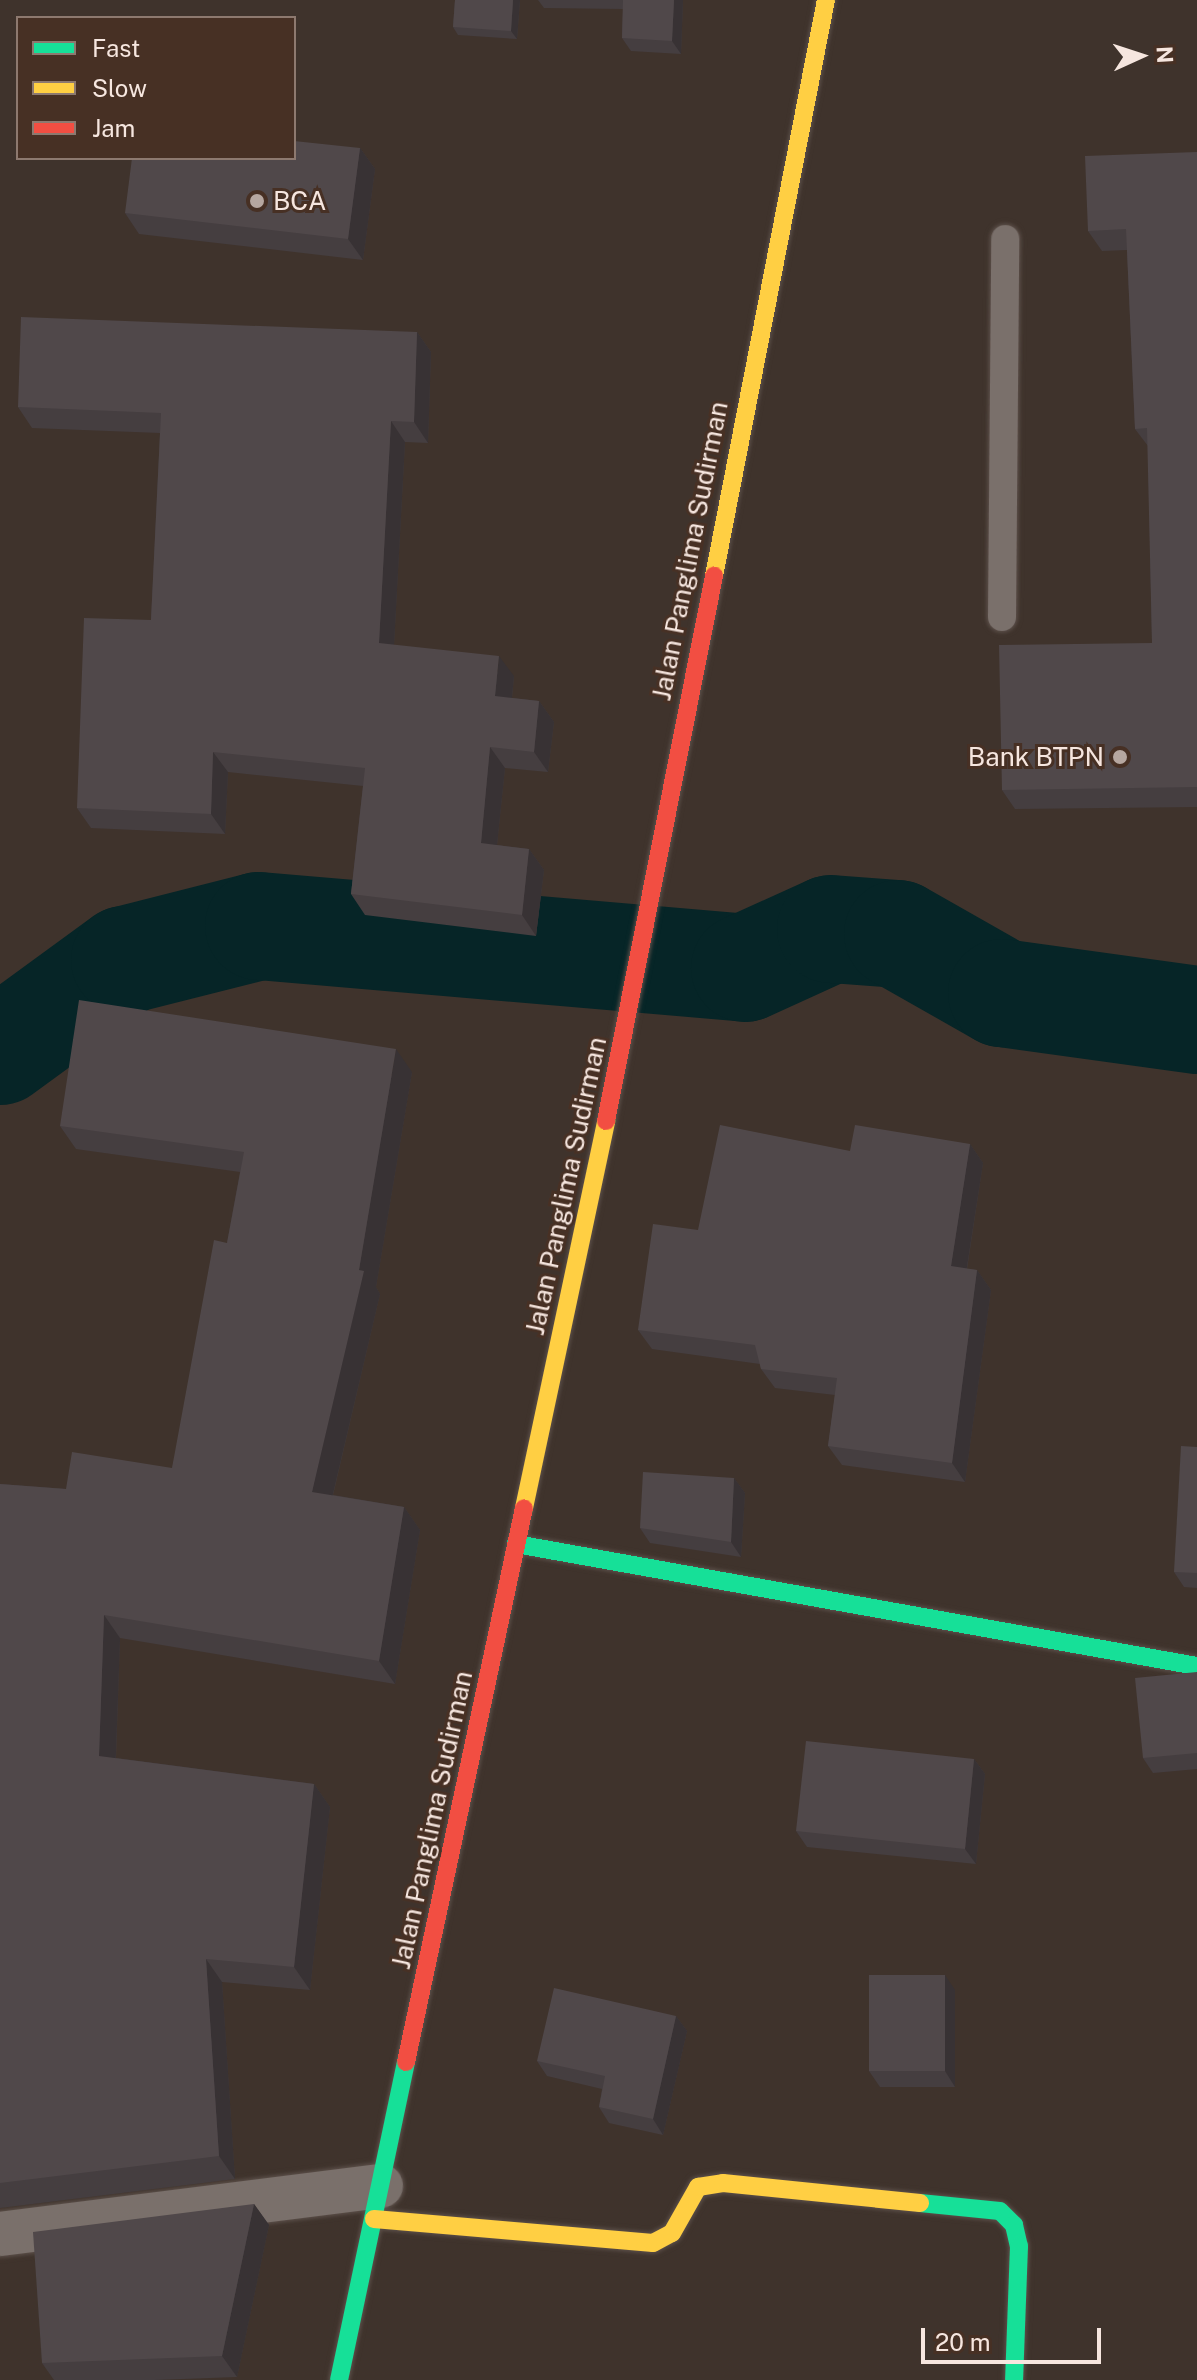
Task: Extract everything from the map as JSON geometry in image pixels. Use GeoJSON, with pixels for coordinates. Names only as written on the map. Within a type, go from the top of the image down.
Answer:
{"type":"FeatureCollection","features":[{"type":"Feature","properties":{"kind":"main road","name":"Jalan Panglima Sudirman"},"geometry":{"type":"LineString","coordinates":[[339,2380],[625,1031],[647,900],[826,0]]}},
{"type":"Feature","properties":{"kind":"main road"},"geometry":{"type":"LineString","coordinates":[[516,1544],[1197,1666]]}},
{"type":"Feature","properties":{"kind":"main road"},"geometry":{"type":"LineString","coordinates":[[378,2203],[653,2243],[672,2233],[698,2187],[723,2183],[1000,2211],[1014,2225],[1019,2246],[1014,2380]]}},
{"type":"Feature","properties":{"kind":"street"},"geometry":{"type":"LineString","coordinates":[[0,2234],[378,2203]]}},
{"type":"Feature","properties":{"kind":"lane"},"geometry":{"type":"LineString","coordinates":[[1002,617],[1005,239]]}},
{"type":"Feature","properties":{"kind":"building"},"geometry":{"type":"Polygon","coordinates":[[[455,0],[513,0],[511,31],[453,27],[455,0]]]}},
{"type":"Feature","properties":{"kind":"building"},"geometry":{"type":"Polygon","coordinates":[[[623,0],[674,0],[672,41],[622,38],[623,0]]]}},
{"type":"Feature","properties":{"kind":"building","name":"BCA"},"geometry":{"type":"Polygon","coordinates":[[[296,141],[360,148],[348,239],[125,213],[132,160],[296,160],[296,141]]]}},
{"type":"Feature","properties":{"kind":"building"},"geometry":{"type":"Polygon","coordinates":[[[1197,152],[1197,787],[1002,790],[999,645],[1152,643],[1147,428],[1135,429],[1126,229],[1088,231],[1085,156],[1197,152]]]}},
{"type":"Feature","properties":{"kind":"building"},"geometry":{"type":"Polygon","coordinates":[[[21,317],[417,332],[414,422],[391,421],[379,643],[499,656],[495,696],[539,701],[534,752],[490,747],[481,843],[529,849],[522,915],[351,894],[365,768],[213,752],[211,814],[77,808],[84,618],[151,620],[161,413],[18,407],[21,317]]]}},
{"type":"Feature","properties":{"kind":"building"},"geometry":{"type":"Polygon","coordinates":[[[79,1000],[396,1049],[359,1270],[364,1271],[312,1492],[404,1507],[379,1661],[104,1615],[99,1756],[314,1784],[294,1967],[206,1959],[219,2156],[0,2183],[0,1484],[66,1489],[72,1452],[172,1468],[214,1240],[227,1243],[244,1152],[60,1126],[79,1000]]]}},
{"type":"Feature","properties":{"kind":"building"},"geometry":{"type":"Polygon","coordinates":[[[720,1125],[850,1151],[855,1125],[970,1144],[951,1266],[977,1270],[952,1463],[828,1446],[837,1378],[761,1369],[755,1345],[638,1330],[653,1224],[698,1230],[720,1125]]]}},
{"type":"Feature","properties":{"kind":"building"},"geometry":{"type":"Polygon","coordinates":[[[1181,1446],[1197,1447],[1197,1573],[1174,1572],[1181,1446]]]}},
{"type":"Feature","properties":{"kind":"building"},"geometry":{"type":"Polygon","coordinates":[[[643,1472],[734,1478],[731,1542],[640,1528],[643,1472]]]}},
{"type":"Feature","properties":{"kind":"building"},"geometry":{"type":"Polygon","coordinates":[[[1197,1672],[1197,1753],[1143,1758],[1135,1678],[1197,1672]]]}},
{"type":"Feature","properties":{"kind":"building"},"geometry":{"type":"Polygon","coordinates":[[[806,1741],[974,1759],[965,1849],[796,1831],[806,1741]]]}},
{"type":"Feature","properties":{"kind":"building"},"geometry":{"type":"Polygon","coordinates":[[[869,1975],[945,1975],[945,2071],[869,2071],[869,1975]]]}},
{"type":"Feature","properties":{"kind":"building"},"geometry":{"type":"Polygon","coordinates":[[[554,1988],[676,2016],[653,2119],[599,2107],[605,2076],[537,2061],[554,1988]]]}},
{"type":"Feature","properties":{"kind":"building"},"geometry":{"type":"Polygon","coordinates":[[[254,2204],[222,2356],[42,2363],[33,2232],[254,2204]]]}},
{"type":"Feature","properties":{"kind":"waterway"},"geometry":{"type":"LineString","coordinates":[[0,1051],[125,960],[259,926],[745,968],[831,929],[898,934],[1002,993],[1197,1020]]}},
{"type":"Feature","properties":{"kind":"traffic: fast"},"geometry":{"type":"LineString","coordinates":[[516,1544],[1197,1666]]}},
{"type":"Feature","properties":{"kind":"traffic: fast"},"geometry":{"type":"LineString","coordinates":[[339,2380],[406,2062]]}},
{"type":"Feature","properties":{"kind":"traffic: fast"},"geometry":{"type":"LineString","coordinates":[[920,2203],[1000,2211],[1014,2225],[1019,2246],[1014,2380]]}},
{"type":"Feature","properties":{"kind":"traffic: slow"},"geometry":{"type":"LineString","coordinates":[[714,576],[826,0]]}},
{"type":"Feature","properties":{"kind":"traffic: slow"},"geometry":{"type":"LineString","coordinates":[[524,1508],[606,1121]]}},
{"type":"Feature","properties":{"kind":"traffic: slow"},"geometry":{"type":"LineString","coordinates":[[374,2219],[653,2243],[672,2233],[698,2187],[723,2183],[920,2203]]}},
{"type":"Feature","properties":{"kind":"traffic: jam"},"geometry":{"type":"LineString","coordinates":[[606,1121],[714,576]]}},
{"type":"Feature","properties":{"kind":"traffic: jam"},"geometry":{"type":"LineString","coordinates":[[406,2062],[524,1508]]}},
{"type":"Feature","properties":{"kind":"place","name":"BCA"},"geometry":{"type":"Point","coordinates":[257,201]}},
{"type":"Feature","properties":{"kind":"place","name":"Bank BTPN"},"geometry":{"type":"Point","coordinates":[1120,757]}}]}
